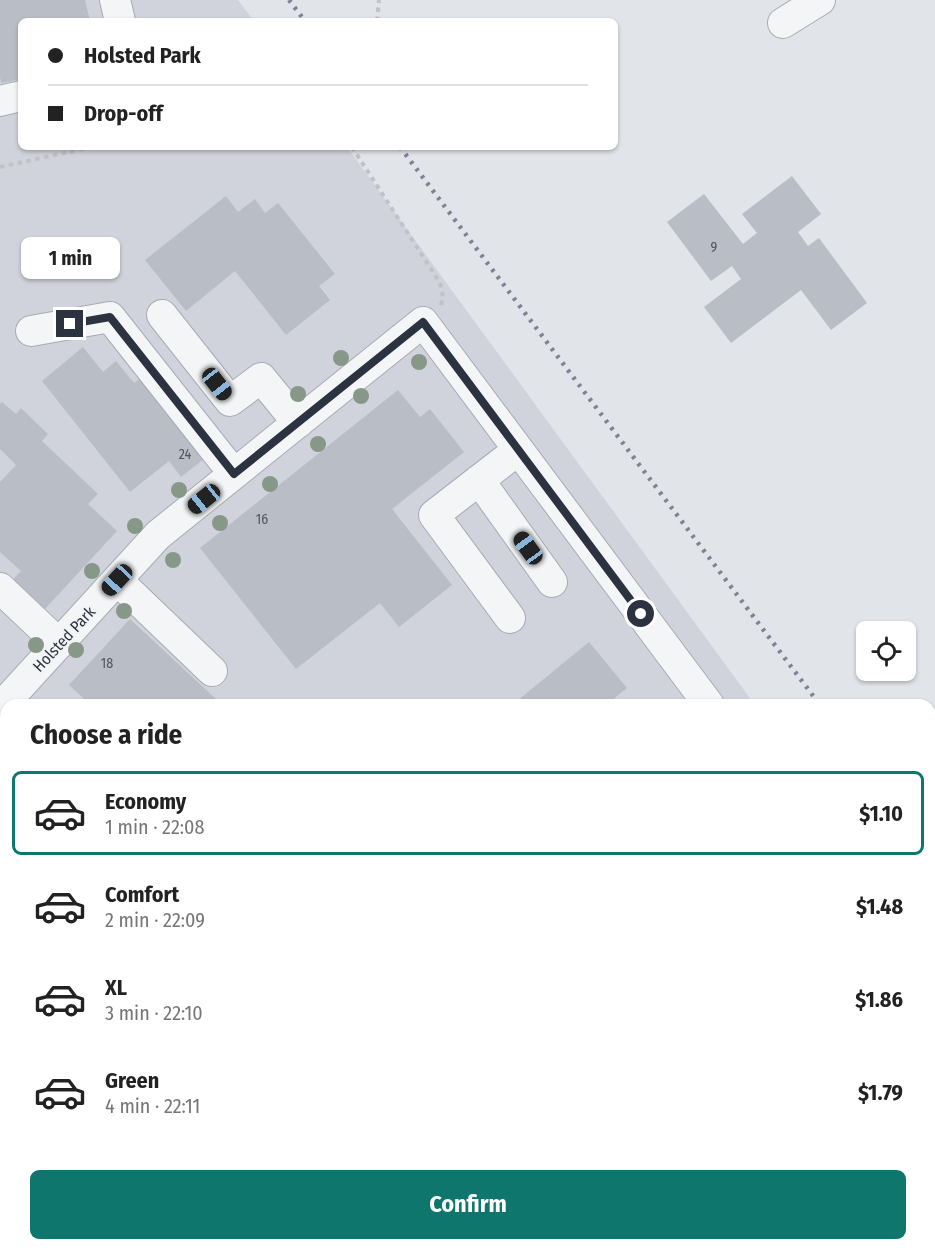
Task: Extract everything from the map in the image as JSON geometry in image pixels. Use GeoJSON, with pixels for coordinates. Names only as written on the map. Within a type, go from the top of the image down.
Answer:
{"type":"FeatureCollection","features":[{"type":"Feature","properties":{"kind":"street"},"geometry":{"type":"LineString","coordinates":[[115,0],[119,18]]}},
{"type":"Feature","properties":{"kind":"street"},"geometry":{"type":"LineString","coordinates":[[783,23],[820,0]]}},
{"type":"Feature","properties":{"kind":"street"},"geometry":{"type":"LineString","coordinates":[[0,101],[18,97]]}},
{"type":"Feature","properties":{"kind":"street"},"geometry":{"type":"LineString","coordinates":[[162,315],[230,402],[261,378],[298,423]]}},
{"type":"Feature","properties":{"kind":"street"},"geometry":{"type":"LineString","coordinates":[[31,331],[110,317],[234,474]]}},
{"type":"Feature","properties":{"kind":"street"},"geometry":{"type":"LineString","coordinates":[[423,322],[705,699]]}},
{"type":"Feature","properties":{"kind":"street","name":"Holsted Park"},"geometry":{"type":"LineString","coordinates":[[8,699],[159,535],[423,322]]}},
{"type":"Feature","properties":{"kind":"street"},"geometry":{"type":"LineString","coordinates":[[510,618],[434,515],[518,450]]}},
{"type":"Feature","properties":{"kind":"street"},"geometry":{"type":"LineString","coordinates":[[479,480],[552,582]]}},
{"type":"Feature","properties":{"kind":"street"},"geometry":{"type":"LineString","coordinates":[[117,580],[212,671]]}},
{"type":"Feature","properties":{"kind":"street"},"geometry":{"type":"LineString","coordinates":[[0,588],[59,644]]}},
{"type":"Feature","properties":{"kind":"path"},"geometry":{"type":"LineString","coordinates":[[377,18],[379,0]]}},
{"type":"Feature","properties":{"kind":"path"},"geometry":{"type":"LineString","coordinates":[[0,167],[78,150]]}},
{"type":"Feature","properties":{"kind":"path"},"geometry":{"type":"LineString","coordinates":[[354,150],[440,283],[443,297],[441,306],[423,322]]}},
{"type":"Feature","properties":{"kind":"shaded area"},"geometry":{"type":"Polygon","coordinates":[[[0,0],[238,0],[252,18],[18,18],[18,150],[349,150],[751,699],[0,699],[0,0]]]}},
{"type":"Feature","properties":{"kind":"building"},"geometry":{"type":"Polygon","coordinates":[[[0,0],[85,0],[89,18],[18,18],[18,80],[1,83],[0,0]]]}},
{"type":"Feature","properties":{"kind":"building"},"geometry":{"type":"Polygon","coordinates":[[[792,176],[821,214],[798,232],[808,246],[819,238],[867,303],[831,330],[801,290],[731,343],[704,307],[741,279],[732,266],[711,281],[667,222],[704,194],[743,244],[757,233],[742,214],[792,176]]]}},
{"type":"Feature","properties":{"kind":"building"},"geometry":{"type":"Polygon","coordinates":[[[226,196],[238,212],[255,199],[265,213],[278,203],[335,274],[319,286],[330,300],[286,335],[235,271],[186,311],[145,260],[226,196]]]}},
{"type":"Feature","properties":{"kind":"building"},"geometry":{"type":"Polygon","coordinates":[[[83,347],[103,372],[116,361],[134,383],[146,374],[210,454],[181,477],[169,461],[130,492],[42,381],[83,347]]]}},
{"type":"Feature","properties":{"kind":"building"},"geometry":{"type":"Polygon","coordinates":[[[398,390],[420,417],[430,409],[464,452],[392,509],[452,585],[399,627],[380,603],[296,669],[200,548],[398,390]]]}},
{"type":"Feature","properties":{"kind":"building"},"geometry":{"type":"Polygon","coordinates":[[[2,402],[16,414],[21,408],[48,434],[42,441],[98,494],[88,504],[117,531],[44,610],[12,580],[21,571],[0,552],[0,482],[16,465],[0,449],[0,404],[2,402]]]}},
{"type":"Feature","properties":{"kind":"building"},"geometry":{"type":"Polygon","coordinates":[[[130,619],[216,699],[84,699],[69,685],[130,619]]]}},
{"type":"Feature","properties":{"kind":"building"},"geometry":{"type":"Polygon","coordinates":[[[589,642],[627,688],[613,699],[519,699],[589,642]]]}},
{"type":"Feature","properties":{"kind":"railway"},"geometry":{"type":"LineString","coordinates":[[289,0],[303,18]]}},
{"type":"Feature","properties":{"kind":"railway"},"geometry":{"type":"LineString","coordinates":[[402,150],[815,699]]}},
{"type":"Feature","properties":{"kind":"route"},"geometry":{"type":"LineString","coordinates":[[70,324],[110,317],[234,474],[423,322],[641,614]]}}]}
